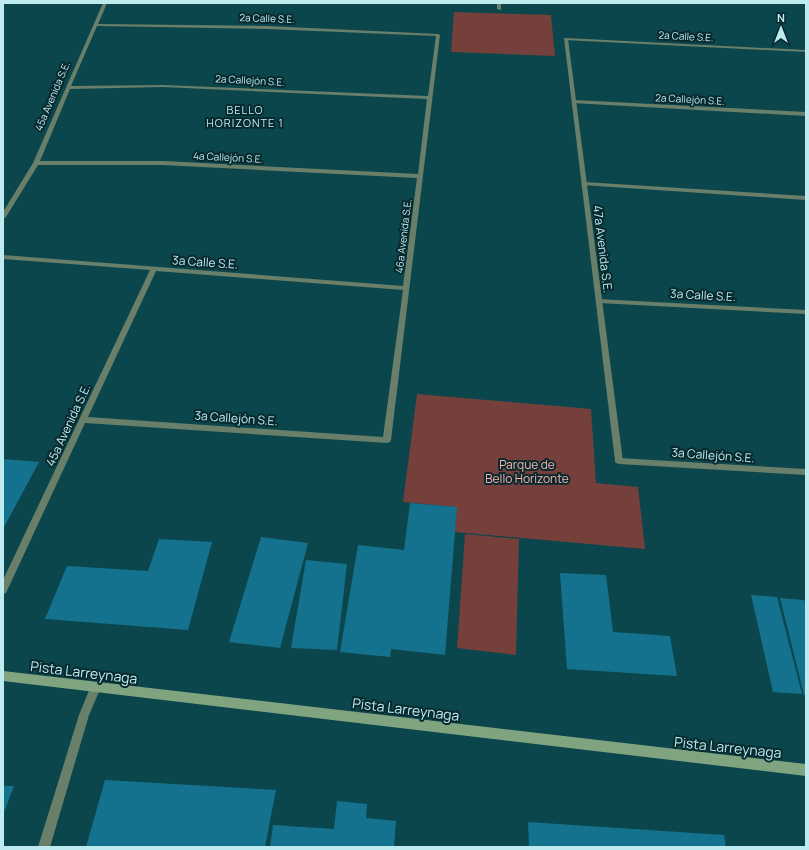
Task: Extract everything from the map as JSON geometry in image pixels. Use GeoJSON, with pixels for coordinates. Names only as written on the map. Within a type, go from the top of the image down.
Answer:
{"type":"FeatureCollection","features":[{"type":"Feature","properties":{"kind":"main road","name":"Pista Larreynaga"},"geometry":{"type":"LineString","coordinates":[[3,676],[806,770]]}},
{"type":"Feature","properties":{"kind":"street","name":"45a Avenida S.E."},"geometry":{"type":"LineString","coordinates":[[3,217],[36,162],[105,3]]}},
{"type":"Feature","properties":{"kind":"street"},"geometry":{"type":"LineString","coordinates":[[499,3],[499,9]]}},
{"type":"Feature","properties":{"kind":"street","name":"2a Calle S.E."},"geometry":{"type":"LineString","coordinates":[[95,25],[278,27],[438,35]]}},
{"type":"Feature","properties":{"kind":"street","name":"46a Avenida S.E."},"geometry":{"type":"LineString","coordinates":[[387,440],[438,35]]}},
{"type":"Feature","properties":{"kind":"street","name":"2a Calle S.E."},"geometry":{"type":"LineString","coordinates":[[566,40],[806,51]]}},
{"type":"Feature","properties":{"kind":"street","name":"47a Avenida S.E."},"geometry":{"type":"LineString","coordinates":[[566,40],[619,461]]}},
{"type":"Feature","properties":{"kind":"street","name":"2a Callejón S.E."},"geometry":{"type":"LineString","coordinates":[[68,88],[163,86],[430,98]]}},
{"type":"Feature","properties":{"kind":"street","name":"2a Callejón S.E."},"geometry":{"type":"LineString","coordinates":[[574,102],[806,114]]}},
{"type":"Feature","properties":{"kind":"street","name":"4a Callejón S.E."},"geometry":{"type":"LineString","coordinates":[[36,162],[162,163],[420,176]]}},
{"type":"Feature","properties":{"kind":"street"},"geometry":{"type":"LineString","coordinates":[[584,184],[806,198]]}},
{"type":"Feature","properties":{"kind":"street","name":"3a Calle S.E."},"geometry":{"type":"LineString","coordinates":[[3,257],[406,288]]}},
{"type":"Feature","properties":{"kind":"street","name":"45a Avenida S.E."},"geometry":{"type":"LineString","coordinates":[[3,590],[154,269]]}},
{"type":"Feature","properties":{"kind":"street","name":"3a Calle S.E."},"geometry":{"type":"LineString","coordinates":[[599,301],[806,312]]}},
{"type":"Feature","properties":{"kind":"street","name":"3a Callejón S.E."},"geometry":{"type":"LineString","coordinates":[[83,420],[387,440]]}},
{"type":"Feature","properties":{"kind":"street","name":"3a Callejón S.E."},"geometry":{"type":"LineString","coordinates":[[619,461],[806,472]]}},
{"type":"Feature","properties":{"kind":"street"},"geometry":{"type":"LineString","coordinates":[[44,847],[84,716],[96,687]]}},
{"type":"Feature","properties":{"kind":"green space"},"geometry":{"type":"Polygon","coordinates":[[[454,12],[551,15],[555,56],[451,52],[454,12]]]}},
{"type":"Feature","properties":{"kind":"green space","name":"Parque de Bello Horizonte"},"geometry":{"type":"Polygon","coordinates":[[[417,394],[591,409],[596,483],[638,487],[645,549],[455,532],[456,507],[403,502],[417,394]]]}},
{"type":"Feature","properties":{"kind":"green space"},"geometry":{"type":"Polygon","coordinates":[[[465,534],[519,539],[516,655],[457,648],[465,534]]]}},
{"type":"Feature","properties":{"kind":"building"},"geometry":{"type":"Polygon","coordinates":[[[3,459],[39,462],[3,529],[3,459]]]}},
{"type":"Feature","properties":{"kind":"building"},"geometry":{"type":"Polygon","coordinates":[[[410,503],[457,507],[445,655],[391,649],[390,657],[340,652],[358,545],[404,550],[410,503]]]}},
{"type":"Feature","properties":{"kind":"building"},"geometry":{"type":"Polygon","coordinates":[[[261,537],[308,543],[280,648],[229,642],[261,537]]]}},
{"type":"Feature","properties":{"kind":"building"},"geometry":{"type":"Polygon","coordinates":[[[159,539],[212,542],[188,630],[45,619],[67,566],[148,571],[159,539]]]}},
{"type":"Feature","properties":{"kind":"building"},"geometry":{"type":"Polygon","coordinates":[[[306,560],[347,564],[337,650],[291,648],[306,560]]]}},
{"type":"Feature","properties":{"kind":"building"},"geometry":{"type":"Polygon","coordinates":[[[560,573],[606,575],[613,632],[670,636],[677,676],[567,669],[560,573]]]}},
{"type":"Feature","properties":{"kind":"building"},"geometry":{"type":"Polygon","coordinates":[[[751,595],[777,597],[802,694],[773,692],[751,595]]]}},
{"type":"Feature","properties":{"kind":"building"},"geometry":{"type":"Polygon","coordinates":[[[780,598],[804,600],[806,607],[806,695],[804,695],[780,598]]]}},
{"type":"Feature","properties":{"kind":"building"},"geometry":{"type":"Polygon","coordinates":[[[105,780],[276,790],[265,847],[86,847],[105,780]]]}},
{"type":"Feature","properties":{"kind":"building"},"geometry":{"type":"Polygon","coordinates":[[[3,786],[14,786],[3,815],[3,786]]]}},
{"type":"Feature","properties":{"kind":"building"},"geometry":{"type":"Polygon","coordinates":[[[337,801],[367,804],[366,818],[396,821],[394,847],[270,847],[273,825],[334,829],[337,801]]]}},
{"type":"Feature","properties":{"kind":"building"},"geometry":{"type":"Polygon","coordinates":[[[528,822],[724,835],[726,847],[529,847],[528,822]]]}},
{"type":"Feature","properties":{"kind":"district","name":"BELLO HORIZONTE 1"},"geometry":{"type":"Point","coordinates":[245,115]}}]}
